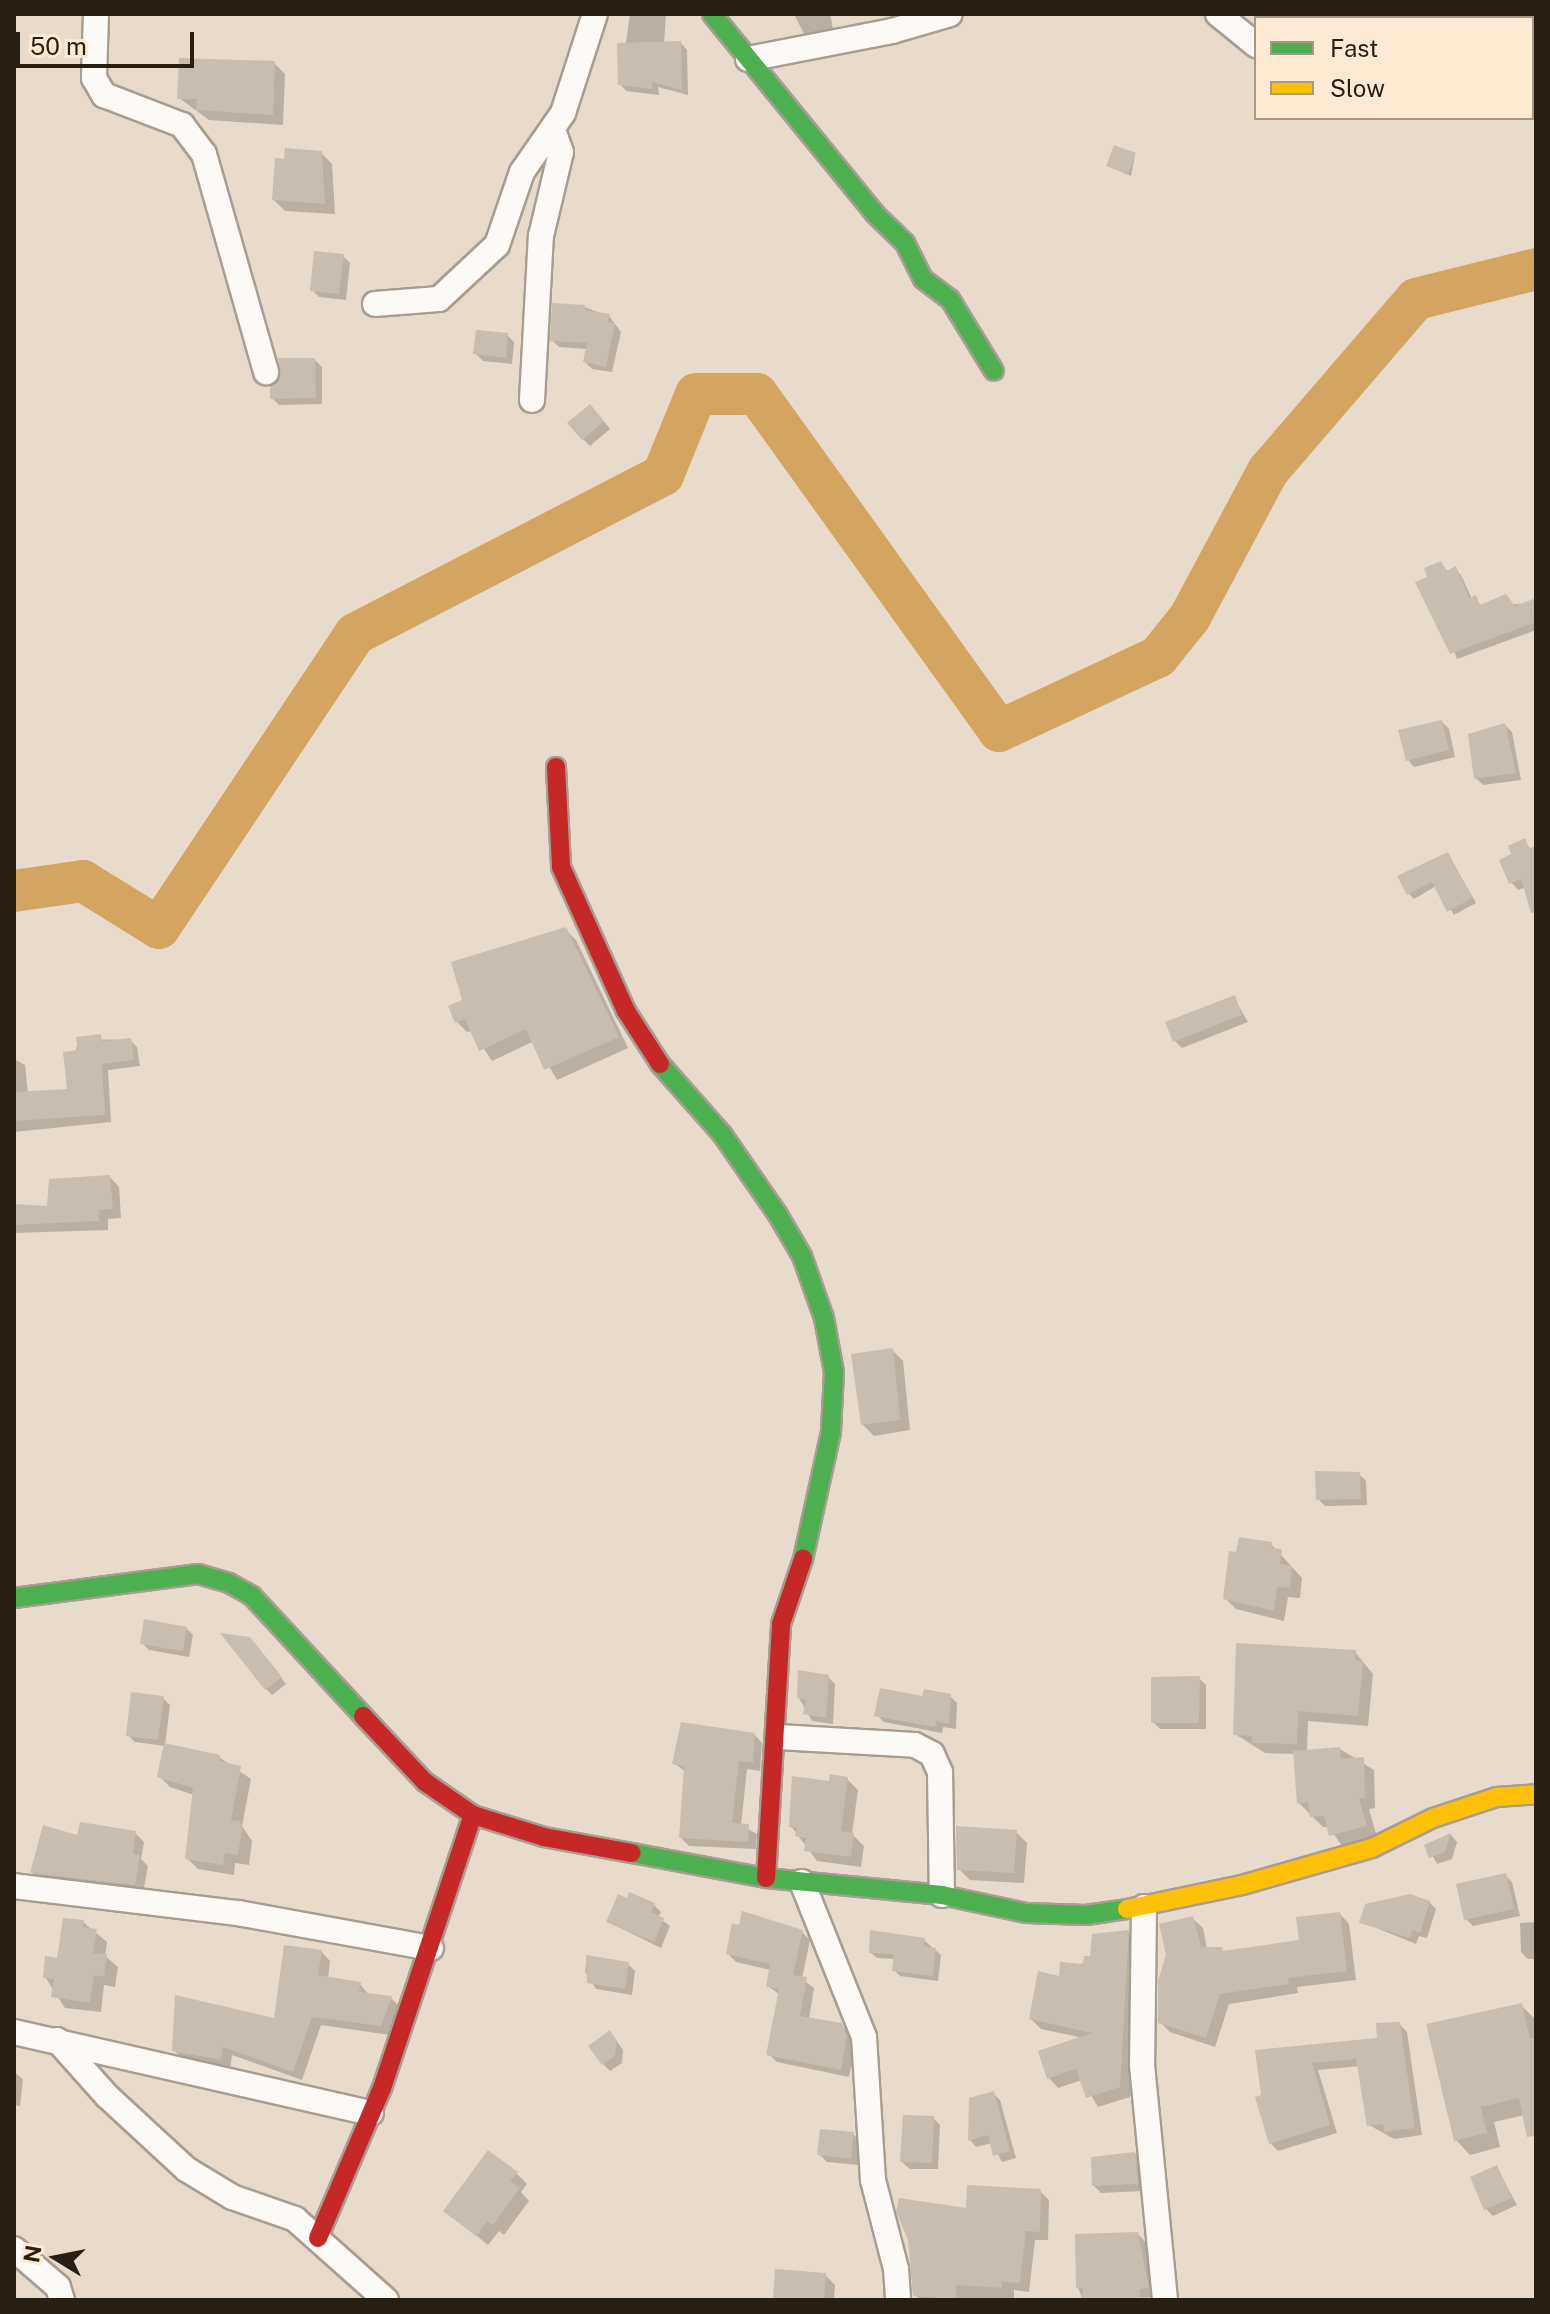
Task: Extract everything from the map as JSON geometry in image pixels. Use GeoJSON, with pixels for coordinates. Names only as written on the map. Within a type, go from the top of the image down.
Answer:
{"type":"FeatureCollection","features":[{"type":"Feature","properties":{"kind":"street"},"geometry":{"type":"LineString","coordinates":[[96,14],[94,78],[104,95],[182,125],[204,154],[266,372]]}},
{"type":"Feature","properties":{"kind":"street"},"geometry":{"type":"LineString","coordinates":[[375,304],[439,299],[484,258],[504,231],[528,160],[554,133],[595,14]]}},
{"type":"Feature","properties":{"kind":"street"},"geometry":{"type":"LineString","coordinates":[[712,14],[875,214],[905,243],[923,279],[950,299],[994,371]]}},
{"type":"Feature","properties":{"kind":"street"},"geometry":{"type":"LineString","coordinates":[[748,59],[892,31],[950,14]]}},
{"type":"Feature","properties":{"kind":"street"},"geometry":{"type":"LineString","coordinates":[[1218,14],[1254,43]]}},
{"type":"Feature","properties":{"kind":"street"},"geometry":{"type":"LineString","coordinates":[[532,400],[541,236],[561,152],[554,133]]}},
{"type":"Feature","properties":{"kind":"street"},"geometry":{"type":"LineString","coordinates":[[556,767],[561,867],[626,1011],[660,1064],[722,1134],[778,1215],[802,1256],[824,1318],[834,1372],[831,1432],[806,1551],[781,1624],[778,1737],[766,1878]]}},
{"type":"Feature","properties":{"kind":"street"},"geometry":{"type":"LineString","coordinates":[[14,1598],[198,1574],[229,1583],[252,1596],[425,1782],[473,1815],[544,1837],[766,1878],[942,1895],[1026,1913],[1086,1915],[1144,1907],[1372,1848],[1433,1818],[1497,1797],[1536,1794]]}},
{"type":"Feature","properties":{"kind":"street"},"geometry":{"type":"LineString","coordinates":[[778,1737],[915,1745],[932,1754],[940,1772],[942,1895]]}},
{"type":"Feature","properties":{"kind":"street"},"geometry":{"type":"LineString","coordinates":[[318,2238],[371,2113],[431,1948],[473,1815]]}},
{"type":"Feature","properties":{"kind":"street"},"geometry":{"type":"LineString","coordinates":[[802,1882],[864,2037],[873,2180],[896,2269],[898,2300]]}},
{"type":"Feature","properties":{"kind":"street"},"geometry":{"type":"LineString","coordinates":[[14,1886],[238,1913],[431,1948]]}},
{"type":"Feature","properties":{"kind":"street"},"geometry":{"type":"LineString","coordinates":[[1144,1907],[1142,2065],[1165,2300]]}},
{"type":"Feature","properties":{"kind":"street"},"geometry":{"type":"LineString","coordinates":[[14,2032],[371,2113]]}},
{"type":"Feature","properties":{"kind":"street"},"geometry":{"type":"LineString","coordinates":[[57,2040],[186,2169],[232,2197],[295,2219],[386,2300]]}},
{"type":"Feature","properties":{"kind":"street"},"geometry":{"type":"LineString","coordinates":[[14,2249],[58,2287],[62,2300]]}},
{"type":"Feature","properties":{"kind":"building"},"geometry":{"type":"Polygon","coordinates":[[[681,41],[682,90],[652,82],[653,89],[618,85],[617,43],[681,41]]]}},
{"type":"Feature","properties":{"kind":"building"},"geometry":{"type":"Polygon","coordinates":[[[179,58],[275,61],[273,115],[196,110],[197,99],[177,99],[179,58]]]}},
{"type":"Feature","properties":{"kind":"building"},"geometry":{"type":"Polygon","coordinates":[[[1114,145],[1136,153],[1128,174],[1106,166],[1114,145]]]}},
{"type":"Feature","properties":{"kind":"building"},"geometry":{"type":"Polygon","coordinates":[[[285,148],[322,151],[325,204],[272,200],[275,158],[284,159],[285,148]]]}},
{"type":"Feature","properties":{"kind":"building"},"geometry":{"type":"Polygon","coordinates":[[[314,251],[344,254],[339,294],[310,291],[314,251]]]}},
{"type":"Feature","properties":{"kind":"building"},"geometry":{"type":"Polygon","coordinates":[[[552,303],[585,305],[585,310],[610,314],[608,322],[615,323],[606,367],[583,362],[587,343],[550,341],[552,303]]]}},
{"type":"Feature","properties":{"kind":"building"},"geometry":{"type":"Polygon","coordinates":[[[476,330],[508,333],[506,358],[473,354],[476,330]]]}},
{"type":"Feature","properties":{"kind":"building"},"geometry":{"type":"Polygon","coordinates":[[[278,358],[315,358],[316,398],[270,399],[270,386],[281,375],[278,358]]]}},
{"type":"Feature","properties":{"kind":"building"},"geometry":{"type":"Polygon","coordinates":[[[590,404],[604,421],[582,440],[567,423],[590,404]]]}},
{"type":"Feature","properties":{"kind":"building"},"geometry":{"type":"Polygon","coordinates":[[[1441,561],[1446,571],[1456,566],[1469,598],[1476,595],[1480,605],[1506,594],[1515,606],[1536,598],[1536,622],[1450,654],[1415,582],[1427,577],[1424,568],[1441,561]]]}},
{"type":"Feature","properties":{"kind":"building"},"geometry":{"type":"Polygon","coordinates":[[[1442,720],[1449,750],[1406,761],[1398,730],[1442,720]]]}},
{"type":"Feature","properties":{"kind":"building"},"geometry":{"type":"Polygon","coordinates":[[[1505,723],[1516,773],[1474,779],[1468,734],[1505,723]]]}},
{"type":"Feature","properties":{"kind":"building"},"geometry":{"type":"Polygon","coordinates":[[[1525,838],[1529,848],[1536,846],[1536,912],[1531,913],[1521,879],[1509,884],[1499,860],[1511,854],[1508,846],[1525,838]]]}},
{"type":"Feature","properties":{"kind":"building"},"geometry":{"type":"Polygon","coordinates":[[[1448,852],[1472,898],[1447,912],[1432,882],[1407,895],[1397,876],[1448,852]]]}},
{"type":"Feature","properties":{"kind":"building"},"geometry":{"type":"Polygon","coordinates":[[[566,927],[619,1037],[544,1070],[526,1029],[479,1051],[465,1019],[455,1023],[448,1006],[462,1000],[451,962],[566,927]]]}},
{"type":"Feature","properties":{"kind":"building"},"geometry":{"type":"Polygon","coordinates":[[[1235,995],[1242,1015],[1173,1042],[1165,1022],[1235,995]]]}},
{"type":"Feature","properties":{"kind":"building"},"geometry":{"type":"Polygon","coordinates":[[[101,1034],[102,1041],[131,1038],[134,1060],[102,1064],[105,1115],[14,1121],[14,1092],[67,1089],[63,1052],[78,1050],[76,1037],[101,1034]]]}},
{"type":"Feature","properties":{"kind":"building"},"geometry":{"type":"Polygon","coordinates":[[[110,1175],[113,1209],[99,1210],[99,1221],[14,1225],[14,1204],[47,1206],[49,1179],[110,1175]]]}},
{"type":"Feature","properties":{"kind":"building"},"geometry":{"type":"Polygon","coordinates":[[[893,1348],[900,1420],[861,1425],[851,1354],[893,1348]]]}},
{"type":"Feature","properties":{"kind":"building"},"geometry":{"type":"Polygon","coordinates":[[[1315,1471],[1360,1472],[1361,1499],[1316,1500],[1315,1471]]]}},
{"type":"Feature","properties":{"kind":"building"},"geometry":{"type":"Polygon","coordinates":[[[1239,1537],[1272,1542],[1271,1548],[1282,1549],[1280,1564],[1292,1566],[1290,1588],[1277,1587],[1274,1611],[1223,1599],[1229,1551],[1236,1552],[1239,1537]]]}},
{"type":"Feature","properties":{"kind":"building"},"geometry":{"type":"Polygon","coordinates":[[[144,1619],[187,1627],[183,1651],[140,1644],[144,1619]]]}},
{"type":"Feature","properties":{"kind":"building"},"geometry":{"type":"Polygon","coordinates":[[[220,1633],[250,1637],[282,1677],[265,1690],[220,1633]]]}},
{"type":"Feature","properties":{"kind":"building"},"geometry":{"type":"Polygon","coordinates":[[[1236,1643],[1356,1650],[1355,1660],[1363,1661],[1358,1716],[1298,1711],[1297,1744],[1252,1743],[1252,1736],[1233,1735],[1236,1643]]]}},
{"type":"Feature","properties":{"kind":"building"},"geometry":{"type":"Polygon","coordinates":[[[798,1670],[829,1675],[826,1718],[803,1714],[806,1700],[797,1698],[798,1670]]]}},
{"type":"Feature","properties":{"kind":"building"},"geometry":{"type":"Polygon","coordinates":[[[1200,1676],[1199,1723],[1151,1723],[1151,1677],[1200,1676]]]}},
{"type":"Feature","properties":{"kind":"building"},"geometry":{"type":"Polygon","coordinates":[[[880,1688],[922,1696],[924,1689],[951,1694],[949,1724],[936,1721],[935,1727],[874,1716],[880,1688]]]}},
{"type":"Feature","properties":{"kind":"building"},"geometry":{"type":"Polygon","coordinates":[[[131,1692],[164,1696],[158,1740],[126,1736],[131,1692]]]}},
{"type":"Feature","properties":{"kind":"building"},"geometry":{"type":"Polygon","coordinates":[[[681,1722],[755,1733],[753,1763],[739,1761],[732,1823],[749,1824],[748,1842],[679,1838],[684,1766],[672,1764],[681,1722]]]}},
{"type":"Feature","properties":{"kind":"building"},"geometry":{"type":"Polygon","coordinates":[[[164,1743],[220,1755],[219,1761],[241,1766],[231,1820],[240,1821],[242,1829],[238,1855],[225,1853],[223,1865],[185,1859],[193,1788],[157,1777],[164,1743]]]}},
{"type":"Feature","properties":{"kind":"building"},"geometry":{"type":"Polygon","coordinates":[[[1340,1747],[1341,1759],[1364,1757],[1365,1798],[1359,1798],[1367,1826],[1329,1836],[1324,1816],[1310,1817],[1308,1802],[1297,1804],[1293,1751],[1340,1747]]]}},
{"type":"Feature","properties":{"kind":"building"},"geometry":{"type":"Polygon","coordinates":[[[830,1774],[848,1777],[841,1831],[854,1833],[851,1857],[804,1851],[806,1838],[795,1836],[797,1828],[789,1827],[792,1776],[829,1781],[830,1774]]]}},
{"type":"Feature","properties":{"kind":"building"},"geometry":{"type":"Polygon","coordinates":[[[80,1822],[136,1831],[133,1854],[140,1855],[135,1885],[30,1873],[43,1825],[77,1835],[80,1822]]]}},
{"type":"Feature","properties":{"kind":"building"},"geometry":{"type":"Polygon","coordinates":[[[956,1826],[1017,1830],[1014,1873],[957,1870],[956,1826]]]}},
{"type":"Feature","properties":{"kind":"building"},"geometry":{"type":"Polygon","coordinates":[[[1451,1833],[1445,1852],[1429,1858],[1424,1845],[1451,1833]]]}},
{"type":"Feature","properties":{"kind":"building"},"geometry":{"type":"Polygon","coordinates":[[[1506,1873],[1514,1909],[1464,1920],[1456,1884],[1506,1873]]]}},
{"type":"Feature","properties":{"kind":"building"},"geometry":{"type":"Polygon","coordinates":[[[629,1892],[655,1903],[651,1912],[664,1918],[654,1942],[606,1922],[618,1894],[627,1898],[629,1892]]]}},
{"type":"Feature","properties":{"kind":"building"},"geometry":{"type":"Polygon","coordinates":[[[1410,1894],[1430,1901],[1420,1933],[1412,1930],[1410,1938],[1359,1923],[1365,1904],[1410,1894]]]}},
{"type":"Feature","properties":{"kind":"building"},"geometry":{"type":"Polygon","coordinates":[[[742,1911],[803,1930],[793,1975],[807,1977],[800,2016],[842,2023],[847,2036],[841,2070],[766,2055],[779,1989],[766,1987],[770,1964],[726,1954],[732,1923],[739,1925],[742,1911]]]}},
{"type":"Feature","properties":{"kind":"building"},"geometry":{"type":"Polygon","coordinates":[[[1340,1912],[1347,1971],[1288,1978],[1289,1984],[1220,1994],[1206,2038],[1158,2023],[1158,1981],[1166,1955],[1159,1924],[1193,1916],[1201,1947],[1222,1947],[1223,1951],[1299,1940],[1296,1917],[1340,1912]]]}},
{"type":"Feature","properties":{"kind":"building"},"geometry":{"type":"Polygon","coordinates":[[[63,1918],[84,1920],[83,1927],[97,1929],[93,1953],[107,1954],[104,1977],[94,1975],[90,2003],[51,1997],[54,1979],[43,1978],[45,1956],[57,1958],[63,1918]]]}},
{"type":"Feature","properties":{"kind":"building"},"geometry":{"type":"Polygon","coordinates":[[[870,1930],[925,1938],[924,1946],[936,1948],[933,1976],[892,1971],[894,1954],[869,1953],[870,1930]]]}},
{"type":"Feature","properties":{"kind":"building"},"geometry":{"type":"Polygon","coordinates":[[[1129,1930],[1120,2087],[1086,2098],[1076,2069],[1047,2079],[1038,2051],[1092,2033],[1029,2019],[1038,1971],[1059,1976],[1060,1962],[1083,1964],[1084,1956],[1090,1956],[1092,1934],[1129,1930]]]}},
{"type":"Feature","properties":{"kind":"building"},"geometry":{"type":"Polygon","coordinates":[[[284,1945],[322,1950],[318,1975],[361,1982],[359,1992],[392,1996],[381,2026],[312,2017],[293,2072],[223,2047],[221,2060],[172,2051],[175,1995],[274,2018],[284,1945]]]}},
{"type":"Feature","properties":{"kind":"building"},"geometry":{"type":"Polygon","coordinates":[[[586,1955],[629,1962],[625,1989],[587,1983],[586,1955]]]}},
{"type":"Feature","properties":{"kind":"building"},"geometry":{"type":"Polygon","coordinates":[[[1522,2003],[1530,2039],[1536,2037],[1536,2136],[1527,2137],[1519,2098],[1481,2107],[1487,2133],[1454,2141],[1426,2024],[1522,2003]]]}},
{"type":"Feature","properties":{"kind":"building"},"geometry":{"type":"Polygon","coordinates":[[[1400,2022],[1415,2128],[1384,2132],[1383,2124],[1367,2126],[1356,2059],[1312,2063],[1330,2125],[1269,2144],[1255,2097],[1261,2095],[1255,2050],[1377,2038],[1376,2023],[1400,2022]]]}},
{"type":"Feature","properties":{"kind":"building"},"geometry":{"type":"Polygon","coordinates":[[[610,2030],[617,2041],[615,2056],[602,2065],[588,2046],[610,2030]]]}},
{"type":"Feature","properties":{"kind":"building"},"geometry":{"type":"Polygon","coordinates":[[[994,2091],[1010,2151],[993,2156],[988,2135],[968,2141],[969,2098],[994,2091]]]}},
{"type":"Feature","properties":{"kind":"building"},"geometry":{"type":"Polygon","coordinates":[[[903,2115],[934,2116],[932,2163],[900,2162],[903,2115]]]}},
{"type":"Feature","properties":{"kind":"building"},"geometry":{"type":"Polygon","coordinates":[[[820,2129],[854,2132],[851,2159],[817,2155],[820,2129]]]}},
{"type":"Feature","properties":{"kind":"building"},"geometry":{"type":"Polygon","coordinates":[[[488,2150],[518,2172],[510,2181],[520,2188],[493,2225],[487,2222],[476,2236],[443,2211],[488,2150]]]}},
{"type":"Feature","properties":{"kind":"building"},"geometry":{"type":"Polygon","coordinates":[[[1135,2152],[1138,2184],[1092,2186],[1091,2157],[1135,2152]]]}},
{"type":"Feature","properties":{"kind":"building"},"geometry":{"type":"Polygon","coordinates":[[[1497,2165],[1512,2198],[1484,2210],[1470,2177],[1497,2165]]]}},
{"type":"Feature","properties":{"kind":"building"},"geometry":{"type":"Polygon","coordinates":[[[967,2185],[1041,2189],[1040,2232],[1026,2231],[1020,2283],[1002,2282],[1002,2288],[956,2285],[956,2299],[913,2296],[908,2240],[896,2211],[899,2198],[966,2208],[967,2185]]]}},
{"type":"Feature","properties":{"kind":"building"},"geometry":{"type":"Polygon","coordinates":[[[1138,2232],[1149,2288],[1140,2289],[1139,2300],[1081,2300],[1083,2288],[1076,2288],[1075,2234],[1138,2232]]]}},
{"type":"Feature","properties":{"kind":"building"},"geometry":{"type":"Polygon","coordinates":[[[775,2269],[826,2273],[824,2300],[773,2300],[775,2269]]]}},
{"type":"Feature","properties":{"kind":"waterway"},"geometry":{"type":"LineString","coordinates":[[14,891],[83,881],[159,928],[355,634],[663,475],[696,394],[757,394],[999,731],[1158,657],[1190,617],[1268,471],[1416,299],[1536,269]]}},
{"type":"Feature","properties":{"kind":"traffic: fast"},"geometry":{"type":"LineString","coordinates":[[712,14],[875,214],[905,243],[923,279],[950,299],[994,371]]}},
{"type":"Feature","properties":{"kind":"traffic: fast"},"geometry":{"type":"LineString","coordinates":[[660,1064],[722,1134],[778,1215],[802,1256],[824,1318],[834,1372],[831,1432],[803,1559]]}},
{"type":"Feature","properties":{"kind":"traffic: fast"},"geometry":{"type":"LineString","coordinates":[[14,1598],[198,1574],[229,1583],[252,1596],[363,1716]]}},
{"type":"Feature","properties":{"kind":"traffic: fast"},"geometry":{"type":"LineString","coordinates":[[632,1853],[766,1878],[942,1895],[1026,1913],[1086,1915],[1127,1909]]}},
{"type":"Feature","properties":{"kind":"traffic: slow"},"geometry":{"type":"LineString","coordinates":[[1127,1909],[1242,1885],[1372,1848],[1433,1818],[1497,1797],[1536,1794]]}},
{"type":"Feature","properties":{"kind":"traffic: jam"},"geometry":{"type":"LineString","coordinates":[[556,767],[561,867],[626,1011],[660,1064]]}},
{"type":"Feature","properties":{"kind":"traffic: jam"},"geometry":{"type":"LineString","coordinates":[[766,1878],[781,1624],[803,1559]]}},
{"type":"Feature","properties":{"kind":"traffic: jam"},"geometry":{"type":"LineString","coordinates":[[363,1716],[425,1782],[473,1815],[544,1837],[632,1853]]}},
{"type":"Feature","properties":{"kind":"traffic: jam"},"geometry":{"type":"LineString","coordinates":[[318,2238],[382,2088],[473,1815]]}}]}
